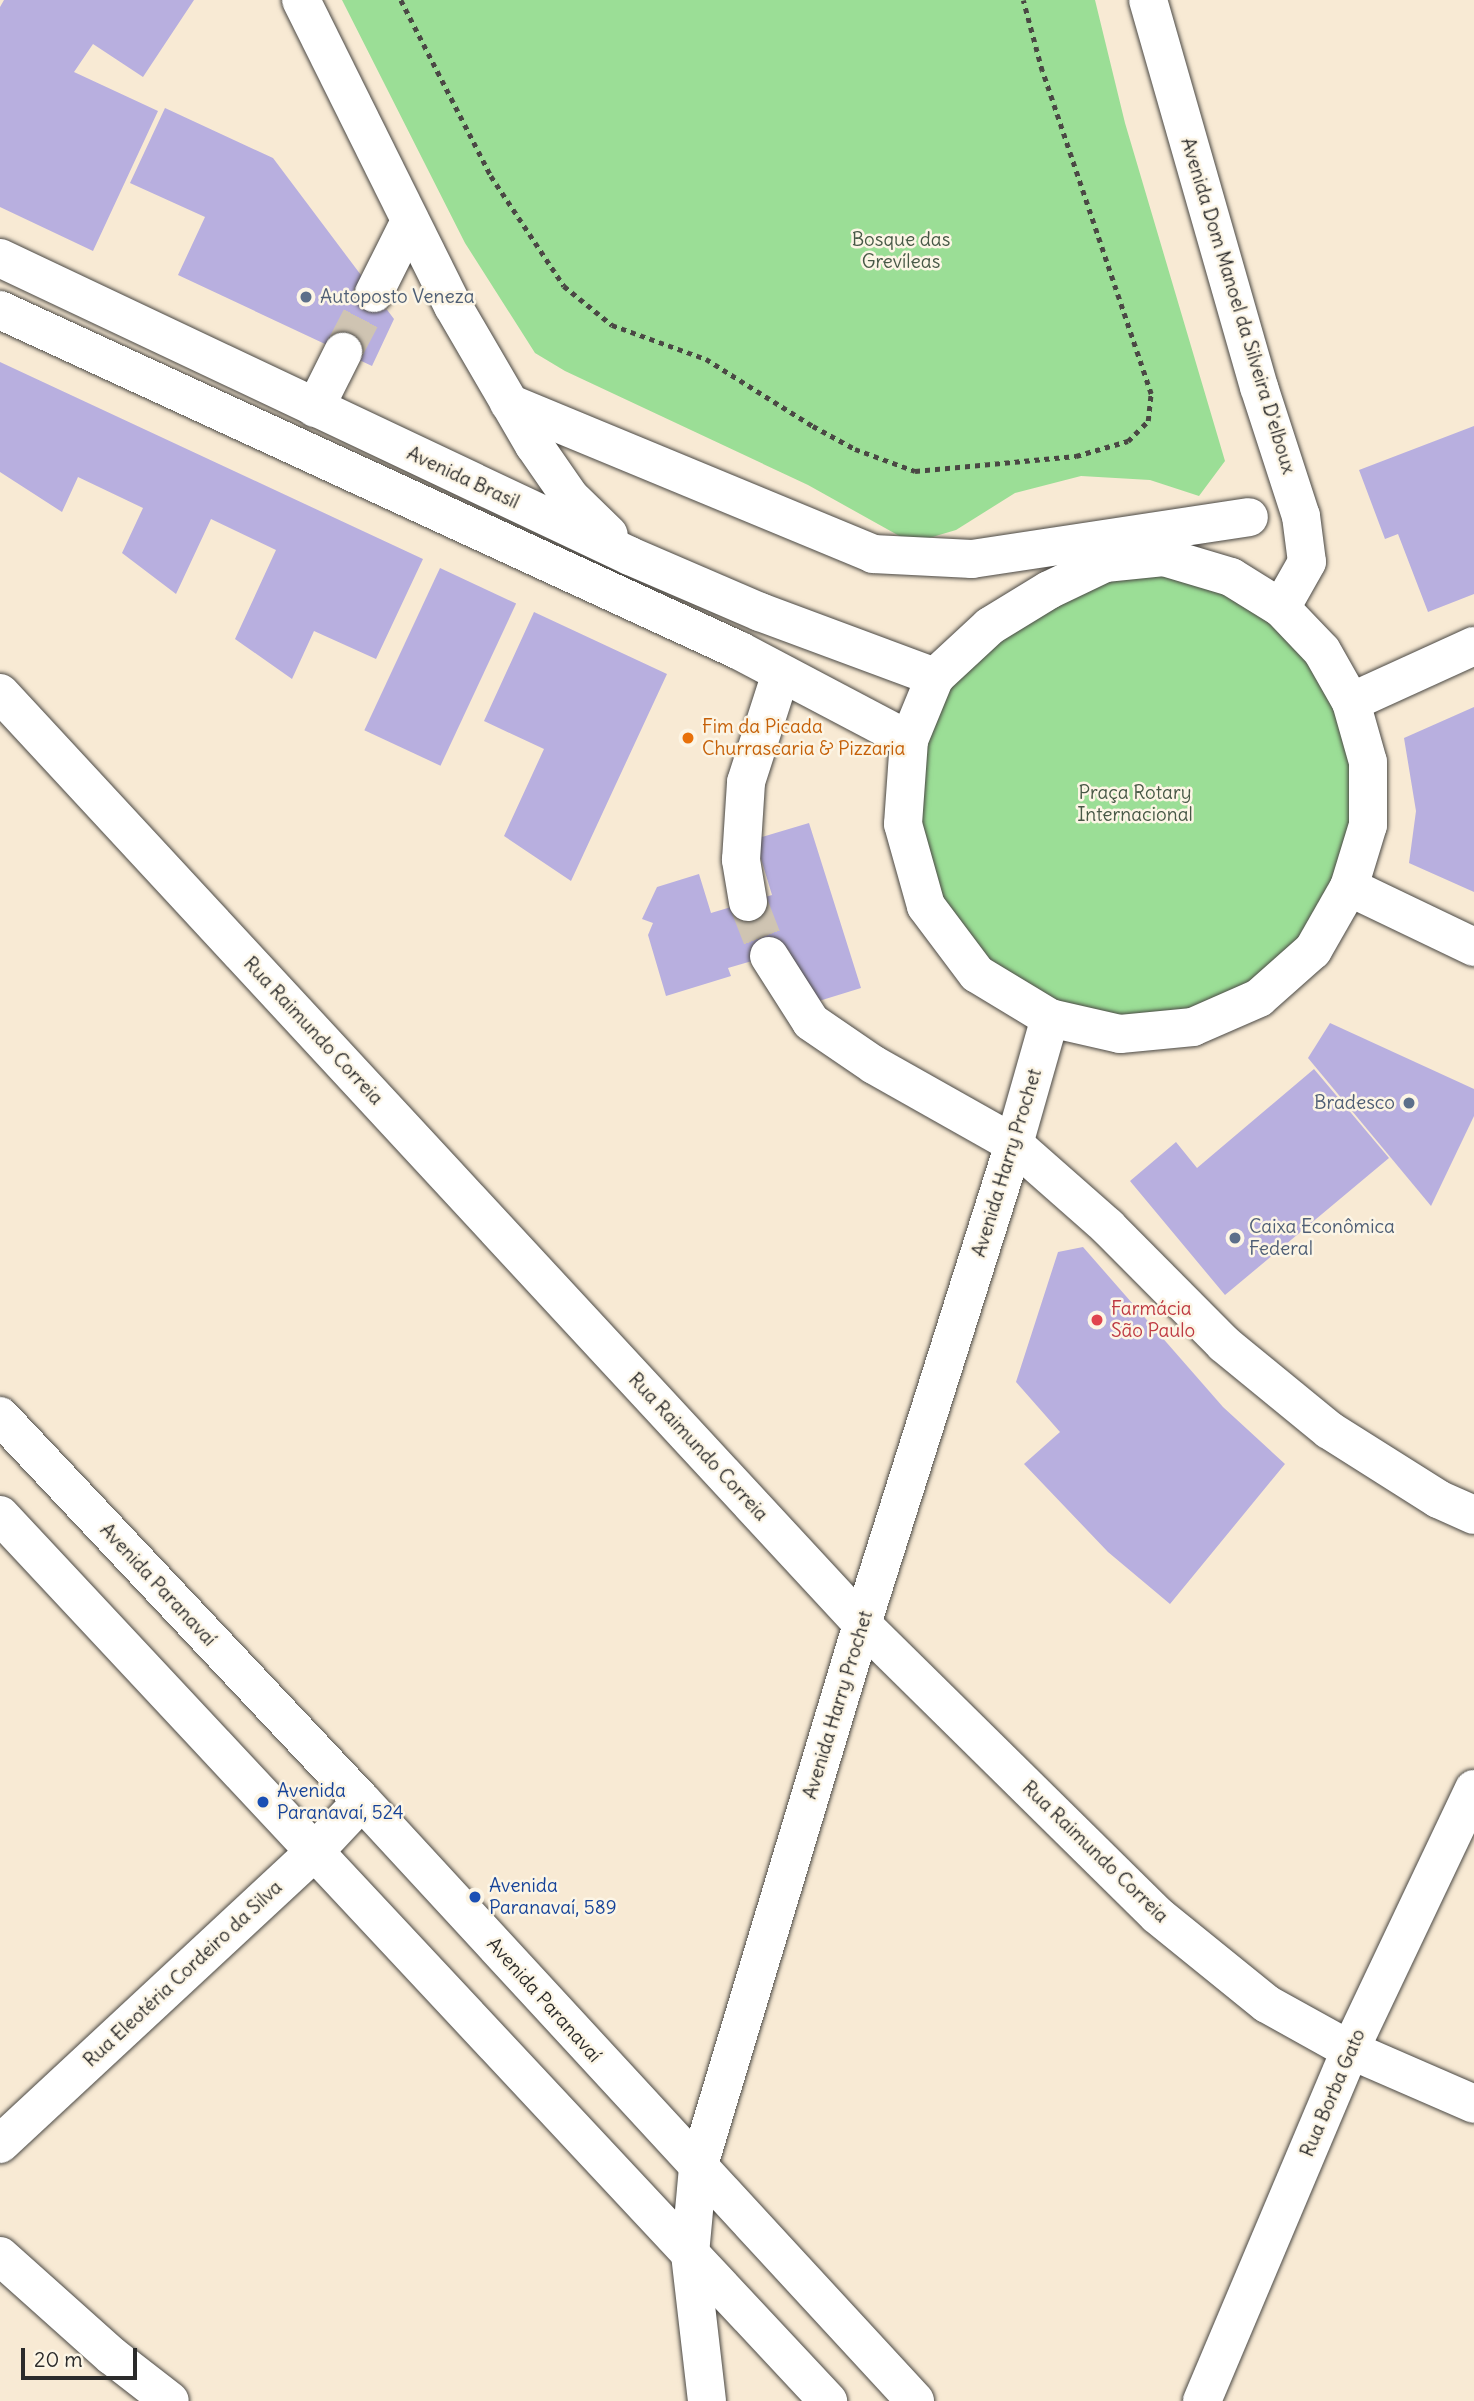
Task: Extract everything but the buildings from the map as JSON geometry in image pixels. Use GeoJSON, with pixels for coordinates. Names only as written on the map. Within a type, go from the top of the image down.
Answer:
{"type":"FeatureCollection","features":[{"type":"Feature","properties":{"kind":"main road"},"geometry":{"type":"LineString","coordinates":[[301,0],[453,306],[509,403],[570,497],[630,556]]}},
{"type":"Feature","properties":{"kind":"main road","name":"Avenida Dom Manoel da Silveira D'elboux"},"geometry":{"type":"LineString","coordinates":[[1148,0],[1259,387],[1301,516],[1307,562],[1281,608]]}},
{"type":"Feature","properties":{"kind":"main road"},"geometry":{"type":"LineString","coordinates":[[374,293],[410,220]]}},
{"type":"Feature","properties":{"kind":"main road","name":"Avenida Brasil"},"geometry":{"type":"LineString","coordinates":[[0,258],[630,556],[760,612],[935,677]]}},
{"type":"Feature","properties":{"kind":"main road"},"geometry":{"type":"LineString","coordinates":[[0,310],[728,645],[909,740]]}},
{"type":"Feature","properties":{"kind":"main road"},"geometry":{"type":"LineString","coordinates":[[314,408],[343,352]]}},
{"type":"Feature","properties":{"kind":"main road"},"geometry":{"type":"LineString","coordinates":[[509,403],[873,555],[972,559],[1249,517]]}},
{"type":"Feature","properties":{"kind":"main road"},"geometry":{"type":"LineString","coordinates":[[1084,543],[1139,560]]}},
{"type":"Feature","properties":{"kind":"main road"},"geometry":{"type":"LineString","coordinates":[[1164,556],[1231,577],[1281,608],[1322,651],[1351,702],[1368,762],[1368,825],[1349,887],[1313,950],[1259,998],[1193,1027],[1120,1034],[1050,1018],[978,974],[926,906],[903,824],[909,740],[935,677],[990,626],[1049,590],[1105,563],[1164,556]]}},
{"type":"Feature","properties":{"kind":"main road"},"geometry":{"type":"LineString","coordinates":[[1351,702],[1474,646]]}},
{"type":"Feature","properties":{"kind":"main road"},"geometry":{"type":"LineString","coordinates":[[748,902],[741,860],[746,782],[781,673]]}},
{"type":"Feature","properties":{"kind":"main road","name":"Rua Raimundo Correia"},"geometry":{"type":"LineString","coordinates":[[3,702],[862,1623],[1157,1914],[1267,2004],[1350,2050],[1474,2104]]}},
{"type":"Feature","properties":{"kind":"main road"},"geometry":{"type":"LineString","coordinates":[[1349,887],[1474,947]]}},
{"type":"Feature","properties":{"kind":"main road"},"geometry":{"type":"LineString","coordinates":[[769,956],[811,1022],[874,1065],[1014,1144],[1108,1227],[1224,1344],[1329,1430],[1438,1499],[1474,1515]]}},
{"type":"Feature","properties":{"kind":"main road","name":"Avenida Harry Prochet"},"geometry":{"type":"LineString","coordinates":[[707,2401],[690,2254],[698,2168],[862,1623],[1014,1144],[1050,1018]]}},
{"type":"Feature","properties":{"kind":"main road","name":"Avenida Paranavaí"},"geometry":{"type":"LineString","coordinates":[[0,1416],[362,1801],[915,2401]]}},
{"type":"Feature","properties":{"kind":"main road"},"geometry":{"type":"LineString","coordinates":[[0,1515],[265,1800],[316,1850],[828,2401]]}},
{"type":"Feature","properties":{"kind":"main road","name":"Rua Borba Gato"},"geometry":{"type":"LineString","coordinates":[[1202,2401],[1350,2050],[1474,1789]]}},
{"type":"Feature","properties":{"kind":"main road","name":"Rua Eleotéria Cordeiro da Silva"},"geometry":{"type":"LineString","coordinates":[[0,2144],[316,1850],[362,1801]]}},
{"type":"Feature","properties":{"kind":"main road"},"geometry":{"type":"LineString","coordinates":[[0,2256],[112,2356],[170,2401]]}},
{"type":"Feature","properties":{"kind":"path"},"geometry":{"type":"LineString","coordinates":[[401,0],[491,176],[564,286],[612,325],[706,359],[855,449],[915,471],[1076,456],[1128,441],[1148,421],[1150,394],[1042,71],[1023,0]]}},
{"type":"Feature","properties":{"kind":"green space","name":"Bosque das Grevíleas"},"geometry":{"type":"Polygon","coordinates":[[[342,0],[1095,0],[1125,123],[1225,461],[1199,496],[1150,480],[1081,476],[1015,493],[956,530],[912,543],[808,485],[565,371],[535,353],[465,243],[342,0]]]}},
{"type":"Feature","properties":{"kind":"green space","name":"Praça Rotary Internacional"},"geometry":{"type":"Polygon","coordinates":[[[1164,557],[1281,608],[1368,762],[1313,950],[1193,1027],[1050,1018],[926,906],[909,740],[990,626],[1164,557]]]}},
{"type":"Feature","properties":{"kind":"tunnel"},"geometry":{"type":"LineString","coordinates":[[343,352],[374,293]]}},
{"type":"Feature","properties":{"kind":"tunnel"},"geometry":{"type":"LineString","coordinates":[[748,902],[769,956]]}},
{"type":"Feature","properties":{"kind":"place","name":"Autoposto Veneza"},"geometry":{"type":"Point","coordinates":[306,297]}},
{"type":"Feature","properties":{"kind":"place","name":"Fim da Picada Churrascaria & Pizzaria"},"geometry":{"type":"Point","coordinates":[688,738]}},
{"type":"Feature","properties":{"kind":"place","name":"Bradesco"},"geometry":{"type":"Point","coordinates":[1409,1103]}},
{"type":"Feature","properties":{"kind":"place","name":"Caixa Econômica Federal"},"geometry":{"type":"Point","coordinates":[1235,1238]}},
{"type":"Feature","properties":{"kind":"place","name":"Farmácia São Paulo"},"geometry":{"type":"Point","coordinates":[1097,1320]}},
{"type":"Feature","properties":{"kind":"place","name":"Avenida Paranavaí, 524"},"geometry":{"type":"Point","coordinates":[263,1802]}},
{"type":"Feature","properties":{"kind":"place","name":"Avenida Paranavaí, 589"},"geometry":{"type":"Point","coordinates":[475,1897]}}]}
